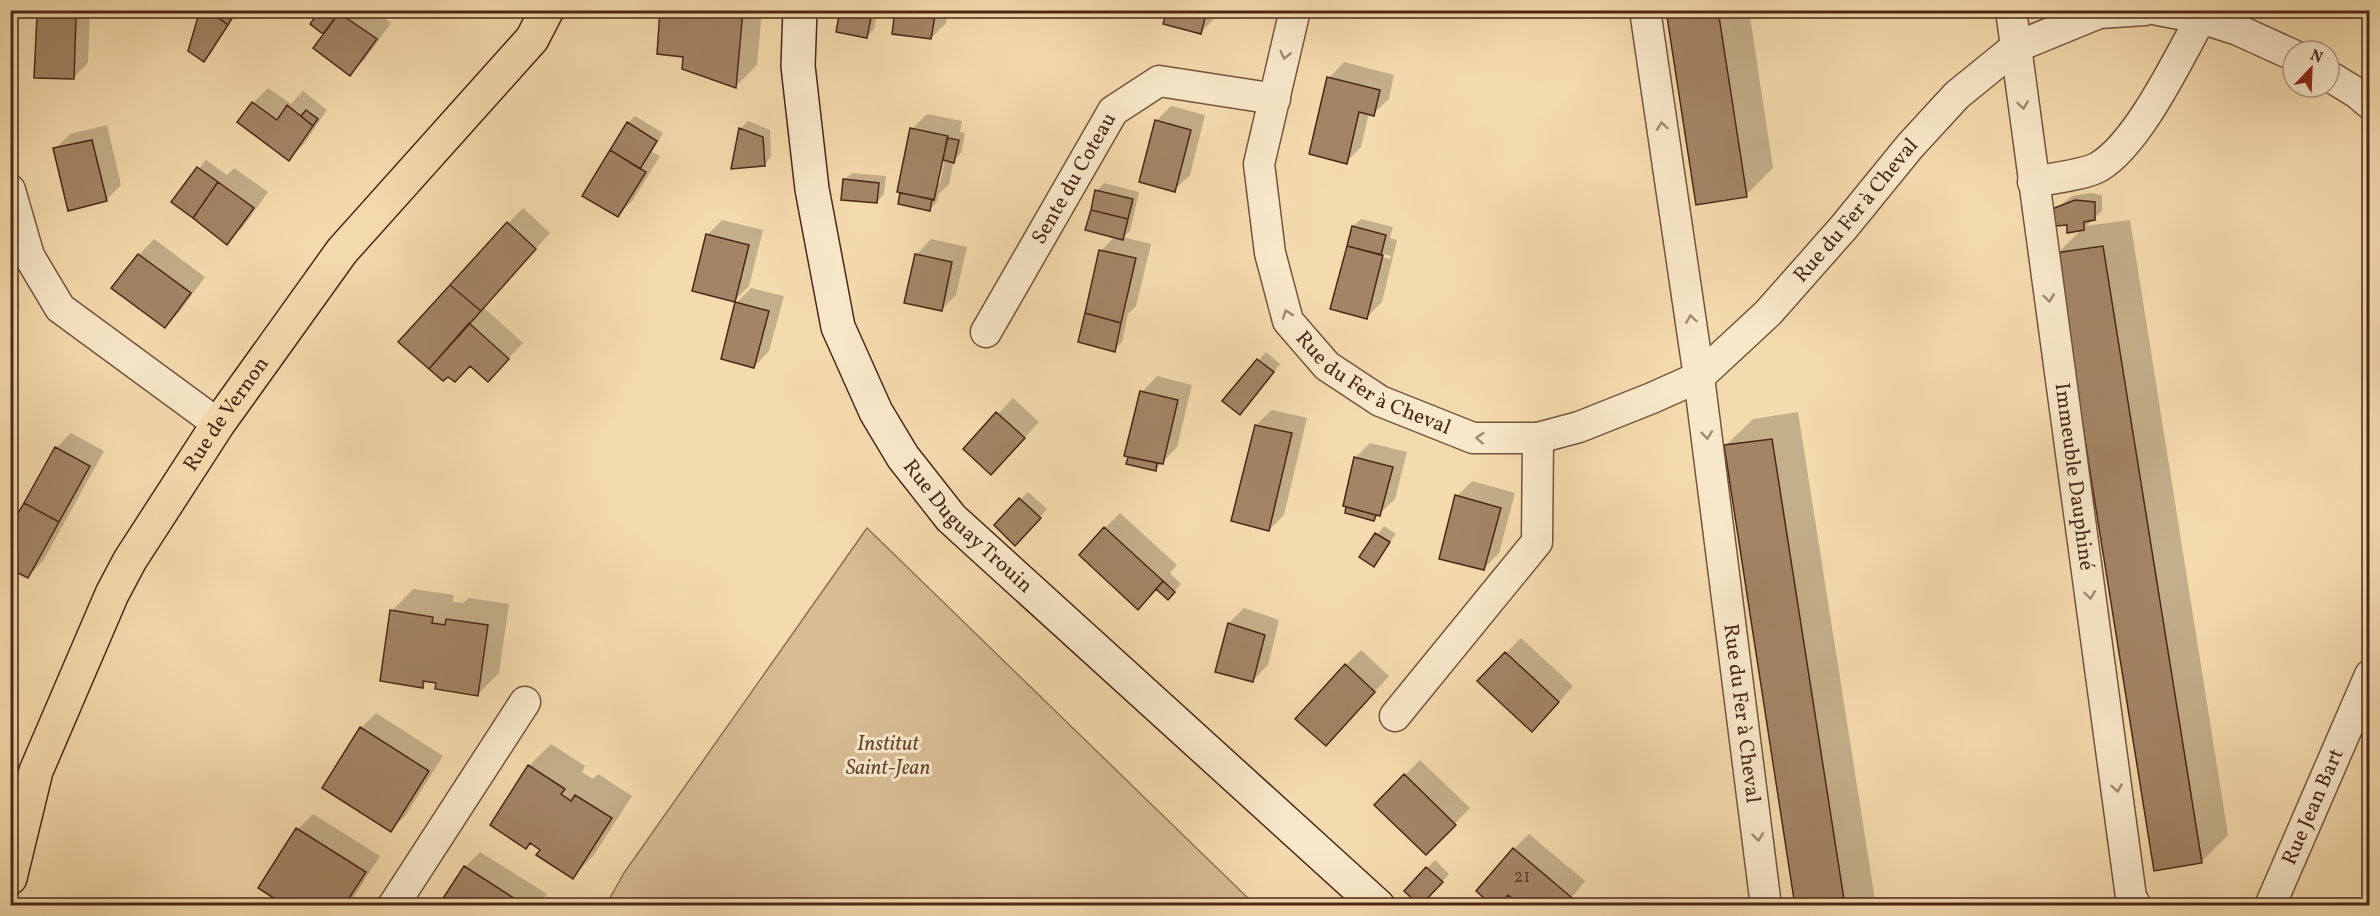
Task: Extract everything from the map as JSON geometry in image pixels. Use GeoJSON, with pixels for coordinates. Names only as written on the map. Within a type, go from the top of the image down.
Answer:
{"type":"FeatureCollection","features":[{"type":"Feature","properties":{"kind":"main road","name":"Rue de Vernon"},"geometry":{"type":"LineString","coordinates":[[10,878],[36,771],[112,594],[130,560],[218,424],[342,251],[531,39],[547,10]]}},
{"type":"Feature","properties":{"kind":"street","name":"Rue Duguay Trouin"},"geometry":{"type":"LineString","coordinates":[[800,10],[798,66],[812,189],[838,327],[876,412],[903,457],[951,518],[1378,906]]}},
{"type":"Feature","properties":{"kind":"street","name":"Rue du Fer à Cheval"},"geometry":{"type":"LineString","coordinates":[[1294,10],[1259,164],[1270,253],[1288,321],[1327,366],[1380,401],[1473,438],[1538,438],[1579,427],[1699,377],[1768,313],[1844,227],[1910,146],[1957,96],[2016,47],[2099,13],[2145,10]]}},
{"type":"Feature","properties":{"kind":"street","name":"Rue du Fer à Cheval"},"geometry":{"type":"LineString","coordinates":[[1645,10],[1699,377],[1766,906]]}},
{"type":"Feature","properties":{"kind":"street"},"geometry":{"type":"LineString","coordinates":[[2011,10],[2016,47]]}},
{"type":"Feature","properties":{"kind":"street"},"geometry":{"type":"LineString","coordinates":[[2158,10],[2201,18],[2238,30],[2281,50]]}},
{"type":"Feature","properties":{"kind":"street"},"geometry":{"type":"LineString","coordinates":[[2033,182],[2099,167],[2122,147],[2140,125],[2201,18]]}},
{"type":"Feature","properties":{"kind":"street","name":"Immeuble Dauphiné"},"geometry":{"type":"LineString","coordinates":[[2016,47],[2132,897],[2136,906]]}},
{"type":"Feature","properties":{"kind":"street","name":"Sente du Coteau"},"geometry":{"type":"LineString","coordinates":[[986,332],[1113,111],[1159,81],[1275,99]]}},
{"type":"Feature","properties":{"kind":"street"},"geometry":{"type":"LineString","coordinates":[[2341,83],[2370,104]]}},
{"type":"Feature","properties":{"kind":"street"},"geometry":{"type":"LineString","coordinates":[[10,190],[28,255],[60,308],[218,424]]}},
{"type":"Feature","properties":{"kind":"street"},"geometry":{"type":"LineString","coordinates":[[1395,716],[1537,542],[1538,438]]}},
{"type":"Feature","properties":{"kind":"street","name":"Rue Jean Bart"},"geometry":{"type":"LineString","coordinates":[[2270,906],[2370,675]]}},
{"type":"Feature","properties":{"kind":"street"},"geometry":{"type":"LineString","coordinates":[[393,906],[525,702]]}},
{"type":"Feature","properties":{"kind":"green space","name":"Institut Saint-Jean"},"geometry":{"type":"Polygon","coordinates":[[[867,528],[1255,905],[606,905],[624,873],[867,528]]]}},
{"type":"Feature","properties":{"kind":"building"},"geometry":{"type":"Polygon","coordinates":[[[37,10],[76,10],[76,17],[37,15],[37,10]]]}},
{"type":"Feature","properties":{"kind":"building"},"geometry":{"type":"Polygon","coordinates":[[[200,10],[208,10],[228,25],[204,62],[188,51],[200,10]]]}},
{"type":"Feature","properties":{"kind":"building"},"geometry":{"type":"Polygon","coordinates":[[[208,10],[237,10],[228,25],[208,10]]]}},
{"type":"Feature","properties":{"kind":"building"},"geometry":{"type":"Polygon","coordinates":[[[320,10],[337,10],[339,13],[323,34],[310,24],[320,10]]]}},
{"type":"Feature","properties":{"kind":"building"},"geometry":{"type":"Polygon","coordinates":[[[660,10],[743,10],[736,88],[682,69],[683,57],[657,54],[660,10]]]}},
{"type":"Feature","properties":{"kind":"building"},"geometry":{"type":"Polygon","coordinates":[[[840,10],[871,17],[867,38],[836,32],[840,10]]]}},
{"type":"Feature","properties":{"kind":"building"},"geometry":{"type":"Polygon","coordinates":[[[895,10],[936,10],[931,39],[892,34],[895,10]]]}},
{"type":"Feature","properties":{"kind":"building"},"geometry":{"type":"Polygon","coordinates":[[[1167,10],[1207,10],[1201,34],[1163,24],[1167,10]]]}},
{"type":"Feature","properties":{"kind":"building"},"geometry":{"type":"Polygon","coordinates":[[[1358,10],[1380,10],[1378,16],[1358,10]]]}},
{"type":"Feature","properties":{"kind":"building"},"geometry":{"type":"Polygon","coordinates":[[[1666,10],[1718,10],[1747,197],[1696,205],[1666,10]]]}},
{"type":"Feature","properties":{"kind":"building"},"geometry":{"type":"Polygon","coordinates":[[[339,13],[377,39],[350,76],[313,48],[339,13]]]}},
{"type":"Feature","properties":{"kind":"building"},"geometry":{"type":"Polygon","coordinates":[[[37,15],[76,17],[74,79],[34,78],[37,15]]]}},
{"type":"Feature","properties":{"kind":"building"},"geometry":{"type":"Polygon","coordinates":[[[1327,77],[1380,90],[1374,116],[1359,112],[1347,164],[1309,154],[1327,77]]]}},
{"type":"Feature","properties":{"kind":"building"},"geometry":{"type":"Polygon","coordinates":[[[252,102],[277,120],[287,105],[313,126],[289,161],[237,122],[252,102]]]}},
{"type":"Feature","properties":{"kind":"building"},"geometry":{"type":"Polygon","coordinates":[[[306,110],[318,119],[313,126],[301,116],[306,110]]]}},
{"type":"Feature","properties":{"kind":"building"},"geometry":{"type":"Polygon","coordinates":[[[1155,120],[1191,130],[1175,192],[1139,182],[1155,120]]]}},
{"type":"Feature","properties":{"kind":"building"},"geometry":{"type":"Polygon","coordinates":[[[627,122],[657,141],[640,169],[610,150],[627,122]]]}},
{"type":"Feature","properties":{"kind":"building"},"geometry":{"type":"Polygon","coordinates":[[[739,128],[763,137],[765,166],[731,169],[739,128]]]}},
{"type":"Feature","properties":{"kind":"building"},"geometry":{"type":"Polygon","coordinates":[[[910,128],[948,136],[934,200],[897,192],[910,128]]]}},
{"type":"Feature","properties":{"kind":"building"},"geometry":{"type":"Polygon","coordinates":[[[947,138],[959,140],[954,163],[943,160],[947,138]]]}},
{"type":"Feature","properties":{"kind":"building"},"geometry":{"type":"Polygon","coordinates":[[[92,140],[107,201],[68,211],[53,148],[92,140]]]}},
{"type":"Feature","properties":{"kind":"building"},"geometry":{"type":"Polygon","coordinates":[[[610,150],[646,172],[618,217],[582,196],[610,150]]]}},
{"type":"Feature","properties":{"kind":"building"},"geometry":{"type":"Polygon","coordinates":[[[197,167],[218,182],[193,218],[171,202],[197,167]]]}},
{"type":"Feature","properties":{"kind":"building"},"geometry":{"type":"Polygon","coordinates":[[[843,179],[879,183],[877,203],[841,200],[843,179]]]}},
{"type":"Feature","properties":{"kind":"building"},"geometry":{"type":"Polygon","coordinates":[[[218,182],[254,208],[227,245],[193,218],[218,182]]]}},
{"type":"Feature","properties":{"kind":"building"},"geometry":{"type":"Polygon","coordinates":[[[1095,190],[1133,199],[1128,219],[1091,210],[1095,190]]]}},
{"type":"Feature","properties":{"kind":"building"},"geometry":{"type":"Polygon","coordinates":[[[900,193],[932,199],[930,211],[898,204],[900,193]]]}},
{"type":"Feature","properties":{"kind":"building"},"geometry":{"type":"Polygon","coordinates":[[[2075,200],[2095,202],[2095,220],[2084,222],[2084,230],[2067,233],[2067,225],[2056,226],[2052,209],[2075,200]]]}},
{"type":"Feature","properties":{"kind":"building"},"geometry":{"type":"Polygon","coordinates":[[[1091,210],[1128,219],[1123,240],[1085,230],[1091,210]]]}},
{"type":"Feature","properties":{"kind":"building"},"geometry":{"type":"Polygon","coordinates":[[[507,222],[536,249],[481,311],[450,285],[507,222]]]}},
{"type":"Feature","properties":{"kind":"building"},"geometry":{"type":"Polygon","coordinates":[[[1352,226],[1386,235],[1381,255],[1347,246],[1352,226]]]}},
{"type":"Feature","properties":{"kind":"building"},"geometry":{"type":"Polygon","coordinates":[[[706,234],[749,245],[735,302],[692,291],[706,234]]]}},
{"type":"Feature","properties":{"kind":"building"},"geometry":{"type":"Polygon","coordinates":[[[1347,246],[1383,255],[1367,319],[1330,309],[1347,246]]]}},
{"type":"Feature","properties":{"kind":"building"},"geometry":{"type":"Polygon","coordinates":[[[2103,246],[2202,863],[2154,871],[2055,253],[2103,246]]]}},
{"type":"Feature","properties":{"kind":"building"},"geometry":{"type":"Polygon","coordinates":[[[1099,250],[1136,258],[1121,323],[1085,313],[1099,250]]]}},
{"type":"Feature","properties":{"kind":"building"},"geometry":{"type":"Polygon","coordinates":[[[138,254],[191,293],[165,328],[111,288],[138,254]]]}},
{"type":"Feature","properties":{"kind":"building"},"geometry":{"type":"Polygon","coordinates":[[[915,254],[952,262],[942,311],[904,303],[915,254]]]}},
{"type":"Feature","properties":{"kind":"building"},"geometry":{"type":"Polygon","coordinates":[[[450,285],[481,311],[429,369],[398,342],[450,285]]]}},
{"type":"Feature","properties":{"kind":"building"},"geometry":{"type":"Polygon","coordinates":[[[735,302],[769,311],[754,368],[721,359],[735,302]]]}},
{"type":"Feature","properties":{"kind":"building"},"geometry":{"type":"Polygon","coordinates":[[[1085,313],[1121,323],[1115,352],[1078,342],[1085,313]]]}},
{"type":"Feature","properties":{"kind":"building"},"geometry":{"type":"Polygon","coordinates":[[[469,323],[509,359],[488,382],[470,366],[455,382],[448,377],[443,381],[429,369],[469,323]]]}},
{"type":"Feature","properties":{"kind":"building"},"geometry":{"type":"Polygon","coordinates":[[[1257,359],[1274,372],[1240,415],[1222,401],[1257,359]]]}},
{"type":"Feature","properties":{"kind":"building"},"geometry":{"type":"Polygon","coordinates":[[[1140,391],[1178,400],[1163,464],[1124,456],[1140,391]]]}},
{"type":"Feature","properties":{"kind":"building"},"geometry":{"type":"Polygon","coordinates":[[[996,412],[1025,438],[991,475],[963,449],[996,412]]]}},
{"type":"Feature","properties":{"kind":"building"},"geometry":{"type":"Polygon","coordinates":[[[1255,425],[1292,433],[1269,531],[1231,521],[1255,425]]]}},
{"type":"Feature","properties":{"kind":"building"},"geometry":{"type":"Polygon","coordinates":[[[1772,439],[1845,906],[1795,906],[1724,445],[1772,439]]]}},
{"type":"Feature","properties":{"kind":"building"},"geometry":{"type":"Polygon","coordinates":[[[55,447],[90,466],[59,522],[24,503],[55,447]]]}},
{"type":"Feature","properties":{"kind":"building"},"geometry":{"type":"Polygon","coordinates":[[[1128,457],[1157,463],[1156,471],[1126,464],[1128,457]]]}},
{"type":"Feature","properties":{"kind":"building"},"geometry":{"type":"Polygon","coordinates":[[[1354,457],[1393,467],[1380,516],[1343,506],[1354,457]]]}},
{"type":"Feature","properties":{"kind":"building"},"geometry":{"type":"Polygon","coordinates":[[[1455,495],[1501,508],[1484,570],[1439,559],[1455,495]]]}},
{"type":"Feature","properties":{"kind":"building"},"geometry":{"type":"Polygon","coordinates":[[[1019,498],[1041,518],[1015,546],[994,525],[1019,498]]]}},
{"type":"Feature","properties":{"kind":"building"},"geometry":{"type":"Polygon","coordinates":[[[24,503],[59,522],[28,578],[10,569],[10,527],[24,503]]]}},
{"type":"Feature","properties":{"kind":"building"},"geometry":{"type":"Polygon","coordinates":[[[1346,507],[1376,515],[1374,521],[1345,513],[1346,507]]]}},
{"type":"Feature","properties":{"kind":"building"},"geometry":{"type":"Polygon","coordinates":[[[1104,527],[1163,581],[1138,610],[1079,555],[1104,527]]]}},
{"type":"Feature","properties":{"kind":"building"},"geometry":{"type":"Polygon","coordinates":[[[1375,533],[1390,542],[1374,567],[1359,557],[1375,533]]]}},
{"type":"Feature","properties":{"kind":"building"},"geometry":{"type":"Polygon","coordinates":[[[1163,581],[1175,592],[1168,600],[1156,589],[1163,581]]]}},
{"type":"Feature","properties":{"kind":"building"},"geometry":{"type":"Polygon","coordinates":[[[390,610],[433,617],[432,623],[445,625],[446,619],[488,625],[478,696],[435,689],[436,683],[423,681],[423,688],[380,681],[390,610]]]}},
{"type":"Feature","properties":{"kind":"building"},"geometry":{"type":"Polygon","coordinates":[[[1228,623],[1265,635],[1253,682],[1215,672],[1228,623]]]}},
{"type":"Feature","properties":{"kind":"building"},"geometry":{"type":"Polygon","coordinates":[[[1505,652],[1559,702],[1532,732],[1477,681],[1505,652]]]}},
{"type":"Feature","properties":{"kind":"building"},"geometry":{"type":"Polygon","coordinates":[[[1345,664],[1375,692],[1326,746],[1295,719],[1345,664]]]}},
{"type":"Feature","properties":{"kind":"building"},"geometry":{"type":"Polygon","coordinates":[[[360,727],[429,771],[391,832],[322,788],[360,727]]]}},
{"type":"Feature","properties":{"kind":"building"},"geometry":{"type":"Polygon","coordinates":[[[528,765],[565,789],[561,794],[571,801],[575,795],[612,818],[573,879],[536,855],[540,850],[530,843],[526,849],[490,825],[528,765]]]}},
{"type":"Feature","properties":{"kind":"building"},"geometry":{"type":"Polygon","coordinates":[[[1404,774],[1456,825],[1426,855],[1374,805],[1404,774]]]}},
{"type":"Feature","properties":{"kind":"building"},"geometry":{"type":"Polygon","coordinates":[[[296,828],[366,872],[344,906],[286,906],[258,888],[296,828]]]}},
{"type":"Feature","properties":{"kind":"building"},"geometry":{"type":"Polygon","coordinates":[[[1513,848],[1571,897],[1564,906],[1521,906],[1508,895],[1498,906],[1493,906],[1476,891],[1513,848]]]}},
{"type":"Feature","properties":{"kind":"building"},"geometry":{"type":"Polygon","coordinates":[[[464,866],[526,906],[438,906],[464,866]]]}},
{"type":"Feature","properties":{"kind":"building"},"geometry":{"type":"Polygon","coordinates":[[[1426,867],[1443,882],[1420,906],[1404,891],[1426,867]]]}}]}
